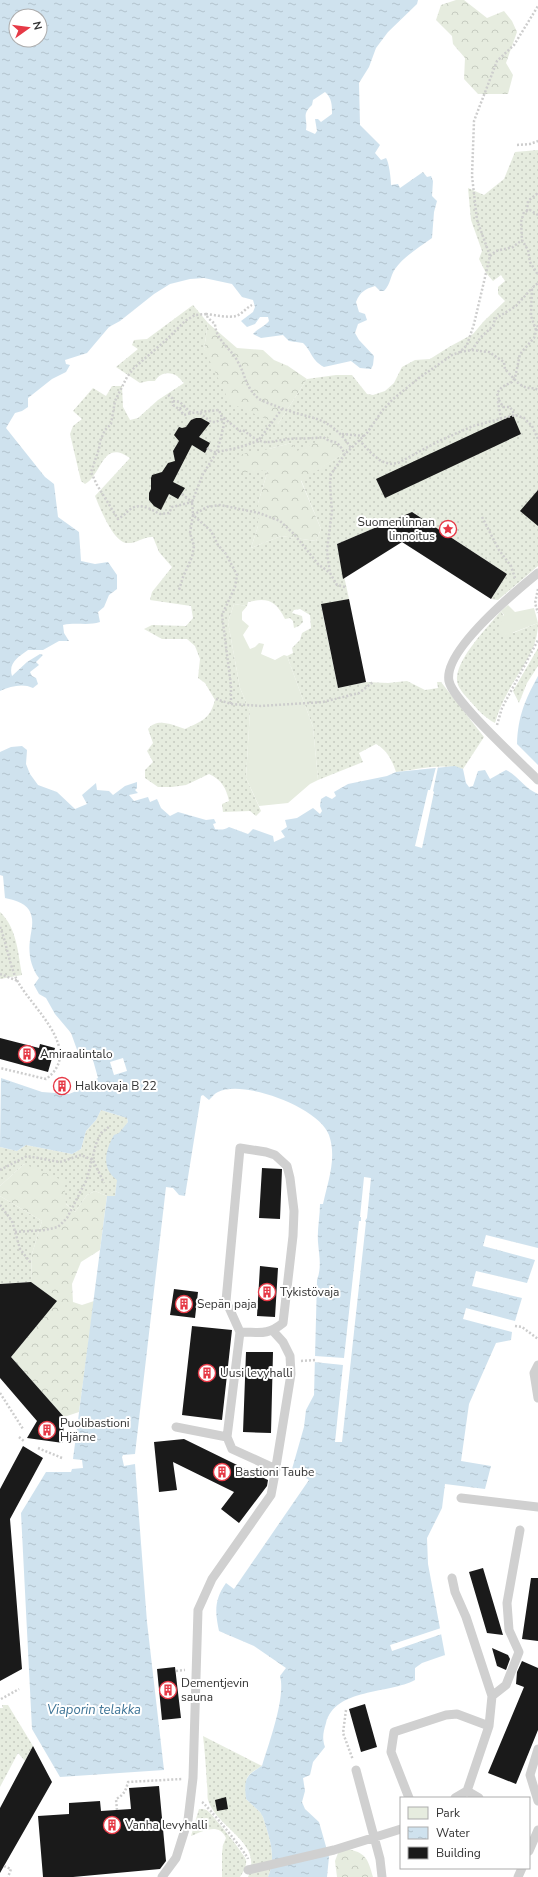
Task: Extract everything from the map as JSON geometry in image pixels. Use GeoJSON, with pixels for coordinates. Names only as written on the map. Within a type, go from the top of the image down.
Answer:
{"type":"FeatureCollection","features":[{"type":"Feature","properties":{"kind":"lane"},"geometry":{"type":"LineString","coordinates":[[538,573],[502,603],[467,641],[456,657],[449,672],[449,681],[453,690],[461,701],[492,735],[538,780]]}},
{"type":"Feature","properties":{"kind":"lane"},"geometry":{"type":"LineString","coordinates":[[240,1332],[268,1333],[283,1323],[294,1236],[294,1211],[287,1166],[275,1155],[240,1148],[226,1301],[240,1332],[227,1437],[232,1449],[276,1469]]}},
{"type":"Feature","properties":{"kind":"lane"},"geometry":{"type":"LineString","coordinates":[[162,1877],[176,1858],[188,1820],[191,1799],[193,1778],[198,1610],[212,1579],[271,1495],[291,1374],[290,1356],[283,1342],[273,1331]]}},
{"type":"Feature","properties":{"kind":"lane"},"geometry":{"type":"LineString","coordinates":[[538,1365],[534,1373],[538,1398]]}},
{"type":"Feature","properties":{"kind":"lane"},"geometry":{"type":"LineString","coordinates":[[176,1427],[227,1437]]}},
{"type":"Feature","properties":{"kind":"lane"},"geometry":{"type":"LineString","coordinates":[[461,1498],[538,1507]]}},
{"type":"Feature","properties":{"kind":"lane"},"geometry":{"type":"LineString","coordinates":[[492,1696],[506,1685],[519,1652],[510,1630],[507,1603],[520,1530]]}},
{"type":"Feature","properties":{"kind":"lane"},"geometry":{"type":"LineString","coordinates":[[452,1578],[455,1592],[466,1617],[492,1696],[489,1726],[467,1791],[457,1797]]}},
{"type":"Feature","properties":{"kind":"lane"},"geometry":{"type":"LineString","coordinates":[[409,1797],[391,1752],[394,1732],[446,1715],[457,1714],[489,1726]]}},
{"type":"Feature","properties":{"kind":"lane"},"geometry":{"type":"LineString","coordinates":[[538,1749],[530,1775],[538,1801]]}},
{"type":"Feature","properties":{"kind":"lane"},"geometry":{"type":"LineString","coordinates":[[356,1770],[380,1859],[382,1877]]}},
{"type":"Feature","properties":{"kind":"lane"},"geometry":{"type":"LineString","coordinates":[[467,1791],[477,1797]]}},
{"type":"Feature","properties":{"kind":"lane"},"geometry":{"type":"LineString","coordinates":[[248,1870],[334,1850],[374,1839],[400,1829]]}},
{"type":"Feature","properties":{"kind":"lane"},"geometry":{"type":"LineString","coordinates":[[530,1849],[538,1830]]}},
{"type":"Feature","properties":{"kind":"path"},"geometry":{"type":"LineString","coordinates":[[460,352],[466,345],[474,324],[490,256],[477,220],[472,176],[474,121],[497,61],[514,45],[538,6]]}},
{"type":"Feature","properties":{"kind":"path"},"geometry":{"type":"LineString","coordinates":[[517,145],[530,144],[538,141]]}},
{"type":"Feature","properties":{"kind":"path"},"geometry":{"type":"LineString","coordinates":[[538,193],[528,201],[527,211],[524,212],[521,222],[522,240],[528,250],[530,262],[538,275]]}},
{"type":"Feature","properties":{"kind":"path"},"geometry":{"type":"LineString","coordinates":[[527,211],[530,210],[538,215]]}},
{"type":"Feature","properties":{"kind":"path"},"geometry":{"type":"LineString","coordinates":[[490,256],[496,251],[513,247],[522,240]]}},
{"type":"Feature","properties":{"kind":"path"},"geometry":{"type":"LineString","coordinates":[[472,350],[480,337],[493,326],[495,319],[516,306],[538,283]]}},
{"type":"Feature","properties":{"kind":"path"},"geometry":{"type":"LineString","coordinates":[[532,288],[531,316],[537,331]]}},
{"type":"Feature","properties":{"kind":"path"},"geometry":{"type":"LineString","coordinates":[[192,502],[172,507],[169,513],[160,514],[150,508],[140,506],[129,510],[124,516],[118,519],[97,485],[91,472],[94,459],[105,430],[111,424],[115,401],[127,377],[134,368],[166,340],[184,321],[195,314],[235,316],[241,314],[245,308],[252,305]]}},
{"type":"Feature","properties":{"kind":"path"},"geometry":{"type":"LineString","coordinates":[[206,314],[215,324],[221,341],[238,362],[244,380],[260,400],[282,409],[321,420],[342,434],[351,448]]}},
{"type":"Feature","properties":{"kind":"path"},"geometry":{"type":"LineString","coordinates":[[515,415],[510,407],[503,407],[497,393],[515,378],[520,354],[534,338],[538,325]]}},
{"type":"Feature","properties":{"kind":"path"},"geometry":{"type":"LineString","coordinates":[[345,587],[337,585],[330,573],[327,550],[332,511],[330,484],[331,474],[345,454],[364,436],[393,399],[452,355],[472,350],[489,352],[504,362],[505,369],[525,387],[532,387],[538,390]]}},
{"type":"Feature","properties":{"kind":"path"},"geometry":{"type":"LineString","coordinates":[[168,395],[172,398],[173,405],[184,415],[219,410],[224,418],[240,431],[243,430],[258,441],[267,444],[289,439],[322,438],[335,441],[340,445],[345,454]]}},
{"type":"Feature","properties":{"kind":"path"},"geometry":{"type":"LineString","coordinates":[[499,400],[498,402],[501,419]]}},
{"type":"Feature","properties":{"kind":"path"},"geometry":{"type":"LineString","coordinates":[[173,401],[180,402],[191,413]]}},
{"type":"Feature","properties":{"kind":"path"},"geometry":{"type":"LineString","coordinates":[[179,409],[185,406]]}},
{"type":"Feature","properties":{"kind":"path"},"geometry":{"type":"LineString","coordinates":[[207,448],[213,452],[217,452],[237,448],[258,441],[282,409]]}},
{"type":"Feature","properties":{"kind":"path"},"geometry":{"type":"LineString","coordinates":[[205,412],[205,417]]}},
{"type":"Feature","properties":{"kind":"path"},"geometry":{"type":"LineString","coordinates":[[200,413],[211,422],[216,422],[224,418]]}},
{"type":"Feature","properties":{"kind":"path"},"geometry":{"type":"LineString","coordinates":[[359,440],[381,461],[390,464],[398,463],[439,441],[473,426],[515,415],[524,418],[532,426],[538,440]]}},
{"type":"Feature","properties":{"kind":"path"},"geometry":{"type":"LineString","coordinates":[[179,590],[192,557],[194,546],[190,533],[193,516],[192,502],[203,474],[217,452],[223,429],[224,418]]}},
{"type":"Feature","properties":{"kind":"path"},"geometry":{"type":"LineString","coordinates":[[342,434],[364,436]]}},
{"type":"Feature","properties":{"kind":"path"},"geometry":{"type":"LineString","coordinates":[[182,494],[192,502]]}},
{"type":"Feature","properties":{"kind":"path"},"geometry":{"type":"LineString","coordinates":[[193,516],[207,507],[220,505],[260,514],[280,522],[294,534],[318,564],[330,573]]}},
{"type":"Feature","properties":{"kind":"path"},"geometry":{"type":"LineString","coordinates":[[193,516],[211,531],[218,545],[226,554],[236,574],[235,587],[222,616],[231,686],[231,704]]}},
{"type":"Feature","properties":{"kind":"path"},"geometry":{"type":"LineString","coordinates":[[482,517],[499,550],[511,566],[517,591]]}},
{"type":"Feature","properties":{"kind":"path"},"geometry":{"type":"LineString","coordinates":[[538,589],[535,603],[538,613]]}},
{"type":"Feature","properties":{"kind":"path"},"geometry":{"type":"LineString","coordinates":[[492,735],[504,703],[538,640]]}},
{"type":"Feature","properties":{"kind":"path"},"geometry":{"type":"LineString","coordinates":[[216,699],[231,704],[261,706],[323,702],[359,693],[373,682]]}},
{"type":"Feature","properties":{"kind":"path"},"geometry":{"type":"LineString","coordinates":[[0,927],[18,981],[58,1040],[60,1055],[59,1065],[54,1073],[46,1079],[0,1068]]}},
{"type":"Feature","properties":{"kind":"path"},"geometry":{"type":"LineString","coordinates":[[0,974],[18,981]]}},
{"type":"Feature","properties":{"kind":"path"},"geometry":{"type":"LineString","coordinates":[[15,1232],[45,1230],[58,1227],[68,1218],[87,1179],[96,1144],[101,1133],[110,1126]]}},
{"type":"Feature","properties":{"kind":"path"},"geometry":{"type":"LineString","coordinates":[[0,1170],[27,1156],[60,1162],[81,1155],[93,1160],[104,1183]]}},
{"type":"Feature","properties":{"kind":"path"},"geometry":{"type":"LineString","coordinates":[[0,1205],[12,1221],[20,1249],[30,1262]]}},
{"type":"Feature","properties":{"kind":"path"},"geometry":{"type":"LineString","coordinates":[[515,1326],[522,1327],[538,1339]]}},
{"type":"Feature","properties":{"kind":"path"},"geometry":{"type":"LineString","coordinates":[[0,1393],[23,1429]]}},
{"type":"Feature","properties":{"kind":"path"},"geometry":{"type":"LineString","coordinates":[[18,1437],[25,1442]]}},
{"type":"Feature","properties":{"kind":"path"},"geometry":{"type":"LineString","coordinates":[[38,1448],[62,1458]]}},
{"type":"Feature","properties":{"kind":"path"},"geometry":{"type":"LineString","coordinates":[[1,1699],[19,1689]]}},
{"type":"Feature","properties":{"kind":"path"},"geometry":{"type":"LineString","coordinates":[[346,1710],[343,1733],[356,1770]]}},
{"type":"Feature","properties":{"kind":"path"},"geometry":{"type":"LineString","coordinates":[[117,1810],[116,1799],[122,1796],[127,1789],[128,1782],[193,1778]]}},
{"type":"Feature","properties":{"kind":"path"},"geometry":{"type":"LineString","coordinates":[[191,1799],[204,1803],[229,1834],[242,1847],[248,1858],[248,1870]]}},
{"type":"Feature","properties":{"kind":"path"},"geometry":{"type":"LineString","coordinates":[[4,1866],[11,1869],[8,1877]]}},
{"type":"Feature","properties":{"kind":"green space"},"geometry":{"type":"Polygon","coordinates":[[[456,0],[464,0],[487,18],[504,11],[512,21],[517,32],[506,63],[513,75],[508,94],[478,94],[464,79],[465,58],[453,44],[452,36],[436,20],[441,5],[456,0]]]}},
{"type":"Feature","properties":{"kind":"green space"},"geometry":{"type":"Polygon","coordinates":[[[538,150],[538,566],[498,600],[491,599],[507,574],[412,512],[337,544],[349,599],[321,605],[338,688],[366,682],[388,683],[407,681],[425,690],[438,688],[437,682],[441,682],[484,737],[463,769],[455,767],[438,767],[396,772],[389,756],[376,744],[359,753],[363,762],[318,780],[313,727],[287,656],[293,653],[292,648],[300,640],[302,633],[311,628],[310,615],[300,609],[294,610],[292,613],[302,616],[303,622],[294,628],[293,621],[290,618],[285,619],[275,604],[266,600],[248,602],[247,606],[234,604],[228,622],[240,688],[250,711],[246,778],[261,811],[256,816],[250,811],[223,812],[222,804],[229,801],[226,792],[223,785],[209,774],[186,785],[158,787],[145,778],[145,770],[153,762],[147,751],[153,743],[148,729],[156,723],[165,723],[185,729],[204,719],[211,711],[215,700],[205,683],[198,678],[200,659],[195,646],[187,639],[162,639],[144,629],[152,625],[186,626],[193,618],[191,606],[150,600],[152,592],[172,567],[159,552],[153,537],[127,543],[117,537],[108,524],[95,496],[130,458],[121,453],[114,452],[103,460],[91,479],[85,484],[81,481],[70,434],[73,426],[82,419],[73,411],[93,388],[106,396],[112,386],[122,386],[123,407],[130,420],[138,418],[158,400],[184,383],[174,374],[168,373],[159,376],[155,381],[140,383],[116,367],[138,349],[132,345],[134,340],[147,339],[193,305],[208,323],[204,349],[278,424],[307,379],[336,375],[352,375],[367,394],[373,395],[385,391],[394,383],[402,367],[415,360],[430,359],[473,334],[505,301],[498,294],[498,287],[505,281],[501,275],[493,281],[486,273],[479,259],[482,251],[471,220],[468,188],[484,195],[504,179],[515,152],[538,150]],[[291,443],[269,449],[268,470],[258,503],[258,526],[251,548],[281,536],[316,541],[321,529],[301,480],[346,452],[296,451],[291,443]]]}},
{"type":"Feature","properties":{"kind":"green space"},"geometry":{"type":"Polygon","coordinates":[[[208,323],[237,348],[263,350],[274,360],[288,366],[307,379],[278,424],[230,403],[204,349],[208,323]]]}},
{"type":"Feature","properties":{"kind":"green space"},"geometry":{"type":"Polygon","coordinates":[[[344,429],[346,452],[301,481],[321,529],[316,541],[281,536],[251,548],[258,526],[258,503],[268,470],[240,473],[238,455],[291,443],[297,451],[344,429]]]}},
{"type":"Feature","properties":{"kind":"green space"},"geometry":{"type":"Polygon","coordinates":[[[234,604],[247,606],[242,612],[242,620],[249,626],[243,635],[250,649],[259,643],[264,644],[261,654],[275,660],[284,655],[287,656],[313,727],[318,780],[310,784],[288,803],[259,806],[246,778],[250,711],[240,688],[228,622],[234,604]]]}},
{"type":"Feature","properties":{"kind":"green space"},"geometry":{"type":"Polygon","coordinates":[[[508,605],[515,612],[534,608],[538,623],[504,636],[496,632],[504,615],[501,611],[508,605]]]}},
{"type":"Feature","properties":{"kind":"green space"},"geometry":{"type":"Polygon","coordinates":[[[501,611],[513,633],[538,623],[532,651],[504,700],[495,723],[481,713],[463,693],[459,687],[457,677],[459,669],[468,651],[501,611]]]}},
{"type":"Feature","properties":{"kind":"green space"},"geometry":{"type":"Polygon","coordinates":[[[538,648],[538,666],[527,683],[519,703],[513,691],[538,648]]]}},
{"type":"Feature","properties":{"kind":"green space"},"geometry":{"type":"Polygon","coordinates":[[[0,912],[6,918],[16,941],[22,975],[0,979],[0,912]]]}},
{"type":"Feature","properties":{"kind":"green space"},"geometry":{"type":"Polygon","coordinates":[[[101,1110],[127,1118],[128,1122],[126,1125],[115,1196],[107,1196],[95,1191],[87,1195],[75,1212],[24,1164],[0,1186],[0,1147],[17,1151],[26,1145],[72,1154],[81,1149],[86,1131],[96,1120],[101,1110]]]}},
{"type":"Feature","properties":{"kind":"green space"},"geometry":{"type":"Polygon","coordinates":[[[24,1164],[64,1181],[66,1204],[75,1212],[87,1195],[95,1191],[107,1196],[100,1250],[81,1262],[72,1284],[73,1302],[82,1305],[94,1301],[79,1412],[64,1417],[11,1357],[56,1301],[31,1282],[32,1254],[42,1221],[0,1196],[0,1186],[24,1164]]]}},
{"type":"Feature","properties":{"kind":"green space"},"geometry":{"type":"Polygon","coordinates":[[[0,1196],[42,1221],[32,1254],[31,1282],[0,1284],[0,1196]]]}},
{"type":"Feature","properties":{"kind":"green space"},"geometry":{"type":"Polygon","coordinates":[[[2,1705],[8,1705],[33,1746],[25,1761],[18,1753],[0,1787],[0,1708],[3,1708],[2,1705]]]}},
{"type":"Feature","properties":{"kind":"green space"},"geometry":{"type":"Polygon","coordinates":[[[203,1736],[262,1766],[251,1773],[247,1779],[246,1799],[260,1812],[268,1832],[272,1862],[268,1877],[248,1877],[251,1865],[250,1854],[245,1845],[213,1810],[208,1800],[203,1736]]]}},
{"type":"Feature","properties":{"kind":"green space"},"geometry":{"type":"Polygon","coordinates":[[[199,1809],[206,1810],[211,1814],[246,1860],[246,1864],[240,1877],[222,1877],[222,1853],[226,1838],[223,1833],[219,1830],[210,1829],[191,1836],[199,1809]]]}},
{"type":"Feature","properties":{"kind":"green space"},"geometry":{"type":"Polygon","coordinates":[[[346,1849],[358,1852],[365,1857],[368,1861],[373,1877],[337,1877],[335,1861],[338,1853],[346,1849]]]}},
{"type":"Feature","properties":{"kind":"water"},"geometry":{"type":"Polygon","coordinates":[[[0,0],[418,0],[417,4],[388,32],[376,48],[369,67],[359,83],[360,125],[380,145],[375,153],[381,160],[386,158],[387,160],[390,171],[391,185],[398,184],[400,188],[423,172],[427,177],[431,176],[433,181],[432,196],[437,201],[434,212],[432,238],[412,252],[399,264],[393,272],[388,286],[384,291],[380,291],[375,286],[371,287],[361,293],[356,302],[359,312],[365,314],[367,320],[358,324],[355,333],[359,340],[374,356],[371,369],[360,368],[351,361],[324,367],[314,359],[303,343],[289,341],[283,335],[261,338],[253,334],[269,321],[268,317],[260,317],[255,324],[247,327],[241,321],[253,312],[255,307],[253,300],[242,297],[232,284],[204,278],[190,279],[170,284],[154,294],[120,321],[109,327],[87,353],[65,360],[66,364],[70,365],[66,372],[52,379],[28,398],[28,407],[15,413],[6,428],[45,477],[54,484],[58,517],[79,532],[81,561],[95,564],[108,562],[117,575],[117,589],[109,595],[104,607],[98,612],[100,622],[91,624],[63,625],[64,633],[69,641],[59,641],[43,650],[28,650],[15,661],[11,667],[12,676],[27,662],[40,654],[43,655],[36,662],[39,665],[30,672],[32,676],[36,678],[38,684],[33,688],[29,686],[17,686],[0,691],[0,0]],[[325,92],[313,100],[312,105],[306,114],[306,130],[315,134],[317,131],[315,119],[318,119],[321,122],[332,114],[332,105],[325,92]]]}},
{"type":"Feature","properties":{"kind":"water"},"geometry":{"type":"Polygon","coordinates":[[[538,676],[538,765],[517,744],[523,708],[538,676]]]}},
{"type":"Feature","properties":{"kind":"water","name":"Viaporin telakka"},"geometry":{"type":"Polygon","coordinates":[[[22,746],[27,750],[26,764],[30,774],[38,785],[57,792],[75,809],[87,804],[82,795],[96,783],[97,790],[109,791],[113,795],[125,786],[137,782],[137,788],[135,790],[138,793],[129,795],[134,801],[148,797],[150,802],[157,799],[161,808],[170,816],[178,812],[206,820],[214,819],[216,823],[213,824],[215,829],[222,830],[229,827],[248,834],[253,829],[273,836],[274,842],[285,837],[281,831],[287,827],[285,820],[297,818],[313,808],[320,814],[322,811],[320,806],[321,799],[326,796],[332,799],[336,796],[334,792],[348,784],[387,776],[396,772],[455,766],[463,769],[466,783],[469,787],[473,786],[478,771],[485,770],[490,779],[506,770],[533,792],[538,794],[538,1248],[486,1235],[483,1246],[535,1260],[527,1283],[476,1271],[472,1286],[522,1298],[515,1321],[466,1308],[463,1319],[512,1332],[511,1340],[496,1343],[469,1404],[461,1461],[491,1466],[485,1489],[445,1484],[442,1508],[427,1538],[428,1564],[445,1655],[422,1663],[415,1668],[415,1680],[391,1688],[364,1694],[340,1703],[331,1712],[326,1723],[323,1735],[325,1747],[313,1762],[310,1775],[303,1778],[305,1791],[302,1802],[305,1809],[319,1822],[329,1857],[327,1877],[268,1877],[272,1862],[270,1839],[260,1812],[246,1799],[245,1787],[249,1776],[262,1766],[279,1708],[281,1696],[280,1676],[286,1668],[254,1646],[219,1631],[216,1612],[219,1595],[226,1583],[234,1589],[309,1480],[292,1469],[304,1427],[306,1410],[314,1395],[317,1280],[320,1266],[318,1228],[320,1204],[323,1204],[331,1170],[332,1152],[329,1135],[323,1125],[312,1115],[280,1098],[245,1089],[230,1089],[218,1092],[209,1100],[203,1095],[201,1096],[185,1196],[179,1195],[173,1188],[166,1187],[135,1454],[123,1455],[122,1457],[124,1466],[135,1464],[147,1622],[164,1770],[60,1777],[32,1729],[21,1513],[46,1472],[71,1472],[72,1469],[83,1468],[82,1460],[73,1459],[107,1196],[115,1196],[117,1180],[109,1170],[106,1159],[108,1147],[114,1135],[119,1133],[128,1122],[127,1118],[101,1110],[96,1120],[86,1131],[81,1149],[72,1154],[26,1145],[17,1151],[0,1147],[1,1078],[42,1092],[69,1094],[86,1087],[86,1084],[98,1078],[93,1060],[80,1058],[71,1033],[55,1014],[46,998],[39,994],[34,985],[39,978],[32,965],[30,955],[29,945],[32,929],[32,918],[29,910],[21,903],[5,898],[3,876],[0,875],[0,752],[11,747],[22,746]],[[123,1058],[110,1062],[114,1075],[127,1071],[123,1058]]]}},
{"type":"Feature","properties":{"kind":"pier"},"geometry":{"type":"Polygon","coordinates":[[[436,767],[438,767],[434,792],[422,848],[415,846],[428,790],[430,790],[436,767]]]}},
{"type":"Feature","properties":{"kind":"pier"},"geometry":{"type":"Polygon","coordinates":[[[364,1177],[371,1178],[367,1218],[365,1221],[342,1442],[335,1442],[343,1365],[314,1362],[315,1356],[344,1358],[359,1221],[361,1221],[360,1217],[364,1177]]]}},
{"type":"Feature","properties":{"kind":"pier"},"geometry":{"type":"Polygon","coordinates":[[[441,1628],[442,1634],[392,1651],[390,1645],[441,1628]]]}},
{"type":"Feature","properties":{"kind":"building"},"geometry":{"type":"Polygon","coordinates":[[[513,415],[521,434],[385,498],[376,479],[513,415]]]}},
{"type":"Feature","properties":{"kind":"building"},"geometry":{"type":"Polygon","coordinates":[[[201,418],[210,423],[199,437],[210,443],[205,453],[192,445],[173,482],[185,488],[178,499],[169,494],[161,510],[154,506],[149,500],[152,475],[162,472],[168,463],[175,461],[173,451],[179,441],[174,435],[179,427],[186,427],[191,420],[201,418]]]}},
{"type":"Feature","properties":{"kind":"building"},"geometry":{"type":"Polygon","coordinates":[[[538,490],[538,526],[520,511],[538,490]]]}},
{"type":"Feature","properties":{"kind":"building"},"geometry":{"type":"Polygon","coordinates":[[[412,512],[507,574],[491,599],[402,542],[343,579],[337,544],[412,512]]]}},
{"type":"Feature","properties":{"kind":"building"},"geometry":{"type":"Polygon","coordinates":[[[349,599],[366,682],[338,688],[321,604],[349,599]]]}},
{"type":"Feature","properties":{"kind":"building","name":"Amiraalintalo"},"geometry":{"type":"Polygon","coordinates":[[[0,1038],[39,1048],[40,1044],[55,1048],[48,1072],[0,1059],[0,1038]]]}},
{"type":"Feature","properties":{"kind":"building"},"geometry":{"type":"Polygon","coordinates":[[[262,1168],[282,1169],[280,1219],[259,1218],[262,1168]]]}},
{"type":"Feature","properties":{"kind":"building","name":"Tykistövaja"},"geometry":{"type":"Polygon","coordinates":[[[260,1266],[278,1268],[275,1317],[257,1316],[260,1266]]]}},
{"type":"Feature","properties":{"kind":"building"},"geometry":{"type":"Polygon","coordinates":[[[31,1282],[57,1301],[11,1357],[64,1417],[63,1443],[27,1438],[37,1421],[0,1378],[0,1284],[31,1282]]]}},
{"type":"Feature","properties":{"kind":"building","name":"Sepän paja"},"geometry":{"type":"Polygon","coordinates":[[[174,1289],[198,1292],[195,1318],[170,1315],[174,1289]]]}},
{"type":"Feature","properties":{"kind":"building","name":"Uusi levyhalli"},"geometry":{"type":"Polygon","coordinates":[[[192,1326],[232,1330],[222,1420],[182,1415],[192,1326]]]}},
{"type":"Feature","properties":{"kind":"building"},"geometry":{"type":"Polygon","coordinates":[[[246,1352],[273,1352],[271,1433],[243,1432],[246,1352]]]}},
{"type":"Feature","properties":{"kind":"building","name":"Bastioni Taube"},"geometry":{"type":"Polygon","coordinates":[[[184,1439],[268,1480],[267,1486],[239,1523],[221,1509],[234,1492],[173,1462],[177,1490],[159,1492],[154,1442],[184,1439]]]}},
{"type":"Feature","properties":{"kind":"building"},"geometry":{"type":"Polygon","coordinates":[[[23,1446],[43,1458],[10,1519],[22,1669],[0,1681],[0,1489],[23,1446]]]}},
{"type":"Feature","properties":{"kind":"building"},"geometry":{"type":"Polygon","coordinates":[[[483,1568],[503,1635],[487,1633],[469,1572],[483,1568]]]}},
{"type":"Feature","properties":{"kind":"building"},"geometry":{"type":"Polygon","coordinates":[[[531,1578],[538,1578],[538,1641],[522,1639],[531,1578]]]}},
{"type":"Feature","properties":{"kind":"building"},"geometry":{"type":"Polygon","coordinates":[[[492,1648],[508,1655],[510,1659],[506,1670],[497,1666],[492,1648]]]}},
{"type":"Feature","properties":{"kind":"building"},"geometry":{"type":"Polygon","coordinates":[[[522,1661],[538,1668],[538,1730],[516,1784],[488,1773],[524,1687],[516,1684],[517,1672],[522,1661]]]}},
{"type":"Feature","properties":{"kind":"building","name":"Dementjevin sauna"},"geometry":{"type":"Polygon","coordinates":[[[175,1667],[181,1718],[162,1720],[157,1669],[175,1667]]]}},
{"type":"Feature","properties":{"kind":"building"},"geometry":{"type":"Polygon","coordinates":[[[365,1704],[377,1747],[361,1752],[349,1709],[365,1704]]]}},
{"type":"Feature","properties":{"kind":"building"},"geometry":{"type":"Polygon","coordinates":[[[33,1746],[52,1782],[0,1873],[0,1808],[33,1746]]]}},
{"type":"Feature","properties":{"kind":"building","name":"Vanha levyhalli"},"geometry":{"type":"Polygon","coordinates":[[[159,1786],[166,1861],[160,1869],[73,1877],[43,1877],[38,1816],[69,1814],[69,1803],[100,1801],[101,1811],[131,1809],[129,1788],[159,1786]]]}},
{"type":"Feature","properties":{"kind":"building"},"geometry":{"type":"Polygon","coordinates":[[[226,1797],[228,1809],[217,1811],[215,1800],[226,1797]]]}},
{"type":"Feature","properties":{"kind":"place","name":"Suomenlinnan linnoitus"},"geometry":{"type":"Point","coordinates":[448,529]}},
{"type":"Feature","properties":{"kind":"place","name":"Amiraalintalo"},"geometry":{"type":"Point","coordinates":[27,1054]}},
{"type":"Feature","properties":{"kind":"place","name":"Halkovaja B 22"},"geometry":{"type":"Point","coordinates":[62,1086]}},
{"type":"Feature","properties":{"kind":"place","name":"Tykistövaja"},"geometry":{"type":"Point","coordinates":[267,1292]}},
{"type":"Feature","properties":{"kind":"place","name":"Sepän paja"},"geometry":{"type":"Point","coordinates":[184,1304]}},
{"type":"Feature","properties":{"kind":"place","name":"Uusi levyhalli"},"geometry":{"type":"Point","coordinates":[207,1373]}},
{"type":"Feature","properties":{"kind":"place","name":"Puolibastioni Hjärne"},"geometry":{"type":"Point","coordinates":[47,1430]}},
{"type":"Feature","properties":{"kind":"place","name":"Bastioni Taube"},"geometry":{"type":"Point","coordinates":[222,1472]}},
{"type":"Feature","properties":{"kind":"place","name":"Dementjevin sauna"},"geometry":{"type":"Point","coordinates":[168,1690]}},
{"type":"Feature","properties":{"kind":"place","name":"Vanha levyhalli"},"geometry":{"type":"Point","coordinates":[112,1825]}}]}
